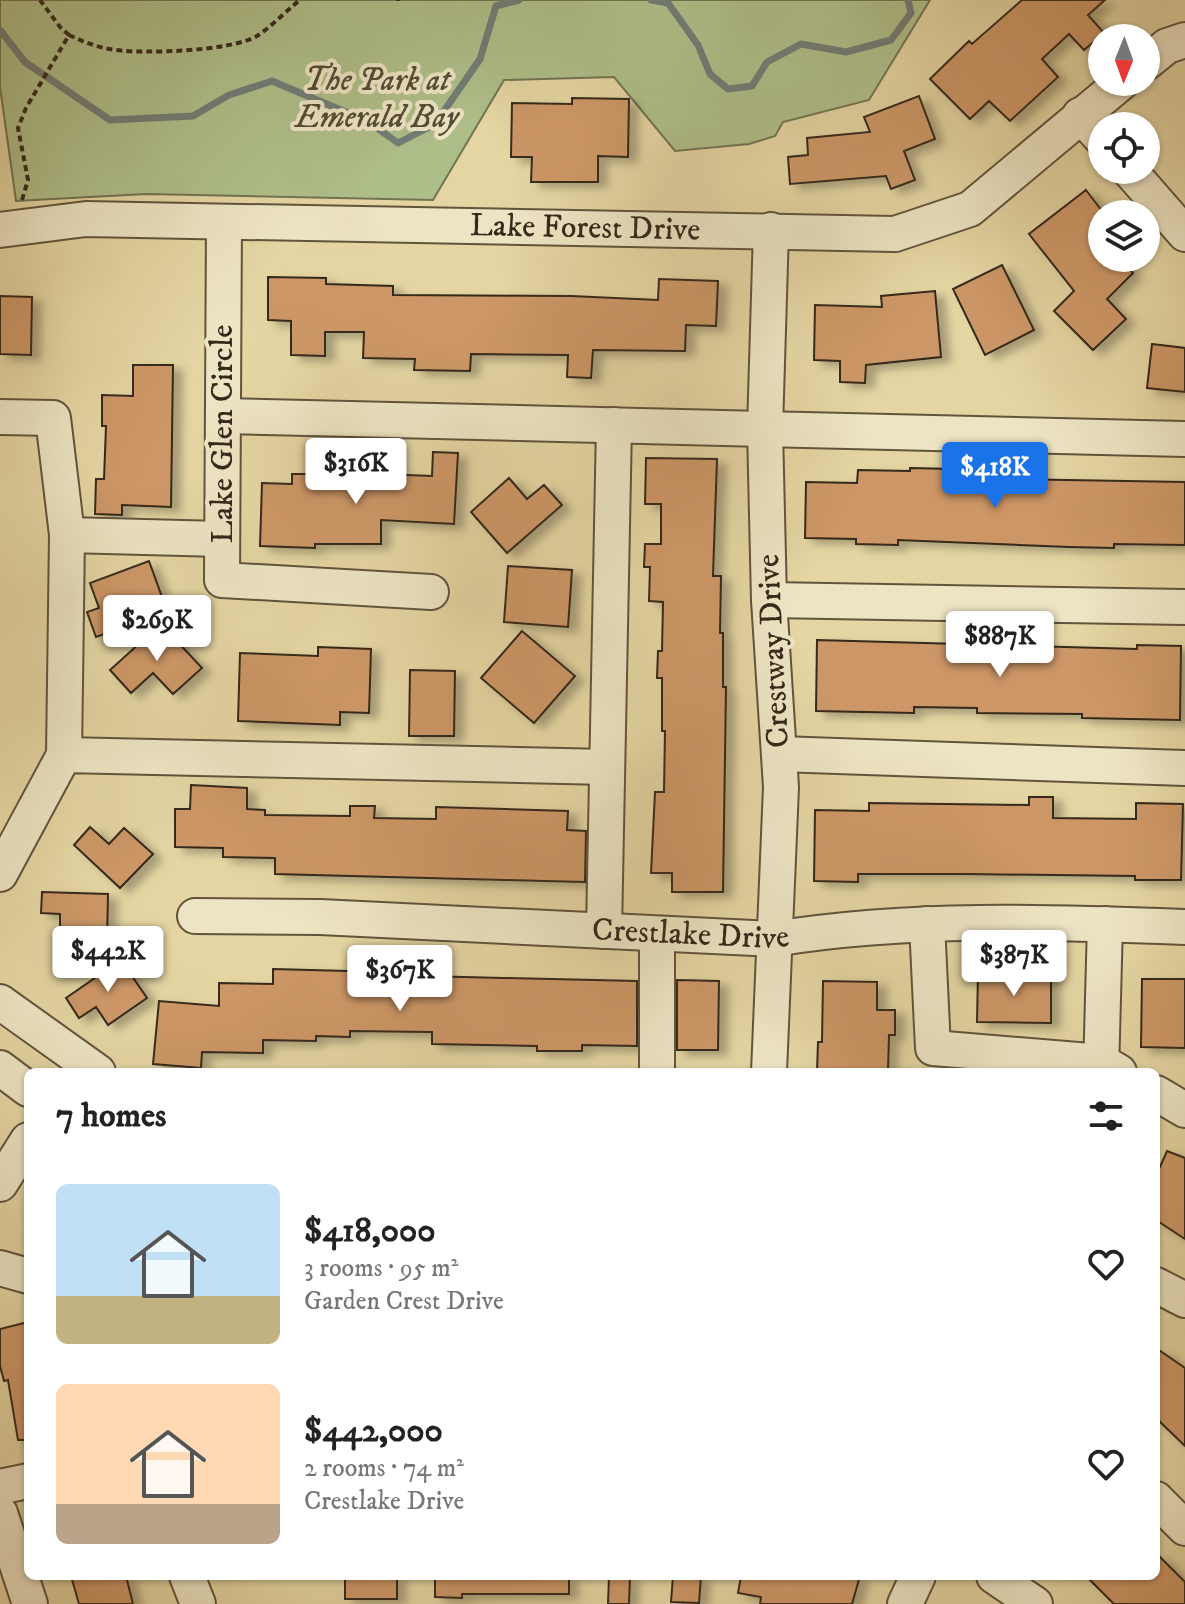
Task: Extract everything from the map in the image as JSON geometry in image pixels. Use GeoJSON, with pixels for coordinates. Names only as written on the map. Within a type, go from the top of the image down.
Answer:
{"type":"FeatureCollection","features":[{"type":"Feature","properties":{"kind":"street"},"geometry":{"type":"LineString","coordinates":[[1160,52],[1185,40]]}},
{"type":"Feature","properties":{"kind":"street","name":"Lake Forest Drive"},"geometry":{"type":"LineString","coordinates":[[10,220],[895,234],[970,209],[1088,129]]}},
{"type":"Feature","properties":{"kind":"street"},"geometry":{"type":"LineString","coordinates":[[1141,184],[1185,234]]}},
{"type":"Feature","properties":{"kind":"street","name":"Lake Glen Circle"},"geometry":{"type":"LineString","coordinates":[[224,222],[222,580],[431,592]]}},
{"type":"Feature","properties":{"kind":"street","name":"Crestway Drive"},"geometry":{"type":"LineString","coordinates":[[769,1068],[781,787],[769,600],[765,429],[771,230]]}},
{"type":"Feature","properties":{"kind":"street"},"geometry":{"type":"LineString","coordinates":[[223,416],[1185,439]]}},
{"type":"Feature","properties":{"kind":"street"},"geometry":{"type":"LineString","coordinates":[[0,417],[53,418],[67,535],[64,755],[4,858]]}},
{"type":"Feature","properties":{"kind":"street"},"geometry":{"type":"LineString","coordinates":[[604,931],[614,425]]}},
{"type":"Feature","properties":{"kind":"street"},"geometry":{"type":"LineString","coordinates":[[67,535],[222,539]]}},
{"type":"Feature","properties":{"kind":"street"},"geometry":{"type":"LineString","coordinates":[[769,600],[1185,607]]}},
{"type":"Feature","properties":{"kind":"street"},"geometry":{"type":"LineString","coordinates":[[779,754],[1185,768]]}},
{"type":"Feature","properties":{"kind":"street"},"geometry":{"type":"LineString","coordinates":[[64,755],[607,767]]}},
{"type":"Feature","properties":{"kind":"street","name":"Crestlake Drive"},"geometry":{"type":"LineString","coordinates":[[195,916],[320,917],[774,939],[927,924],[1185,927]]}},
{"type":"Feature","properties":{"kind":"street"},"geometry":{"type":"LineString","coordinates":[[927,924],[933,1048],[1099,1068]]}},
{"type":"Feature","properties":{"kind":"street"},"geometry":{"type":"LineString","coordinates":[[1105,924],[1107,1068]]}},
{"type":"Feature","properties":{"kind":"street"},"geometry":{"type":"LineString","coordinates":[[657,934],[657,1068]]}},
{"type":"Feature","properties":{"kind":"street"},"geometry":{"type":"LineString","coordinates":[[0,1002],[92,1068]]}},
{"type":"Feature","properties":{"kind":"street"},"geometry":{"type":"LineString","coordinates":[[0,1068],[24,1086]]}},
{"type":"Feature","properties":{"kind":"street"},"geometry":{"type":"LineString","coordinates":[[1160,1095],[1185,1110]]}},
{"type":"Feature","properties":{"kind":"street"},"geometry":{"type":"LineString","coordinates":[[0,1184],[24,1146]]}},
{"type":"Feature","properties":{"kind":"street"},"geometry":{"type":"LineString","coordinates":[[0,1268],[24,1275]]}},
{"type":"Feature","properties":{"kind":"street"},"geometry":{"type":"LineString","coordinates":[[1160,1287],[1185,1300]]}},
{"type":"Feature","properties":{"kind":"street"},"geometry":{"type":"LineString","coordinates":[[0,1487],[24,1482]]}},
{"type":"Feature","properties":{"kind":"street"},"geometry":{"type":"LineString","coordinates":[[1160,1503],[1185,1528]]}},
{"type":"Feature","properties":{"kind":"street"},"geometry":{"type":"LineString","coordinates":[[0,1513],[30,1604]]}},
{"type":"Feature","properties":{"kind":"street"},"geometry":{"type":"LineString","coordinates":[[189,1580],[198,1604]]}},
{"type":"Feature","properties":{"kind":"street"},"geometry":{"type":"LineString","coordinates":[[905,1604],[916,1580]]}},
{"type":"Feature","properties":{"kind":"street"},"geometry":{"type":"LineString","coordinates":[[1000,1580],[1035,1604]]}},
{"type":"Feature","properties":{"kind":"path"},"geometry":{"type":"LineString","coordinates":[[40,0],[69,35],[89,45],[118,51],[187,49],[240,43],[257,36],[300,0]]}},
{"type":"Feature","properties":{"kind":"path"},"geometry":{"type":"LineString","coordinates":[[10,220],[28,180],[18,128],[26,108],[69,35]]}},
{"type":"Feature","properties":{"kind":"green space","name":"The Park at Emerald Bay"},"geometry":{"type":"Polygon","coordinates":[[[0,0],[930,0],[869,100],[783,122],[775,136],[749,144],[675,151],[614,77],[504,80],[433,200],[146,194],[16,201],[0,87],[0,0]]]}},
{"type":"Feature","properties":{"kind":"building"},"geometry":{"type":"Polygon","coordinates":[[[1022,0],[1105,0],[1088,15],[1096,24],[1088,24],[1088,47],[1084,50],[1069,34],[1042,59],[1058,77],[1010,121],[989,101],[970,119],[930,79],[969,41],[972,44],[1022,0]]]}},
{"type":"Feature","properties":{"kind":"building"},"geometry":{"type":"Polygon","coordinates":[[[919,96],[935,139],[904,151],[915,180],[891,189],[886,176],[790,184],[788,157],[808,155],[807,138],[870,132],[864,117],[919,96]]]}},
{"type":"Feature","properties":{"kind":"building"},"geometry":{"type":"Polygon","coordinates":[[[572,98],[629,99],[628,157],[598,156],[598,182],[531,182],[532,157],[511,157],[512,103],[572,104],[572,98]]]}},
{"type":"Feature","properties":{"kind":"building"},"geometry":{"type":"Polygon","coordinates":[[[1086,190],[1094,200],[1088,200],[1088,272],[1133,273],[1107,299],[1126,319],[1093,350],[1054,311],[1074,291],[1029,234],[1086,190]]]}},
{"type":"Feature","properties":{"kind":"building"},"geometry":{"type":"Polygon","coordinates":[[[1002,265],[1034,330],[985,355],[953,289],[1002,265]]]}},
{"type":"Feature","properties":{"kind":"building"},"geometry":{"type":"Polygon","coordinates":[[[268,277],[326,278],[326,284],[393,286],[393,295],[658,300],[659,279],[718,281],[716,326],[686,325],[685,351],[593,350],[591,378],[567,377],[568,355],[471,354],[470,371],[414,370],[415,359],[363,358],[364,332],[325,332],[325,356],[291,355],[291,321],[268,320],[268,277]]]}},
{"type":"Feature","properties":{"kind":"building"},"geometry":{"type":"Polygon","coordinates":[[[935,291],[941,357],[866,365],[865,383],[840,382],[840,361],[814,360],[815,305],[882,307],[881,296],[935,291]]]}},
{"type":"Feature","properties":{"kind":"building"},"geometry":{"type":"Polygon","coordinates":[[[0,296],[32,297],[31,355],[0,354],[0,296]]]}},
{"type":"Feature","properties":{"kind":"building"},"geometry":{"type":"Polygon","coordinates":[[[1152,344],[1185,348],[1185,392],[1147,388],[1152,344]]]}},
{"type":"Feature","properties":{"kind":"building"},"geometry":{"type":"Polygon","coordinates":[[[133,365],[173,365],[171,507],[122,505],[122,515],[95,514],[96,479],[104,479],[106,426],[102,426],[102,395],[133,396],[133,365]]]}},
{"type":"Feature","properties":{"kind":"building"},"geometry":{"type":"Polygon","coordinates":[[[433,452],[458,453],[454,524],[381,520],[381,544],[315,544],[315,548],[260,546],[262,483],[292,484],[292,474],[316,474],[316,488],[359,488],[359,465],[381,466],[381,474],[432,476],[433,452]]]}},
{"type":"Feature","properties":{"kind":"building"},"geometry":{"type":"Polygon","coordinates":[[[646,458],[717,459],[713,576],[721,576],[720,633],[723,633],[723,687],[726,687],[723,892],[672,892],[672,873],[651,873],[655,792],[664,792],[665,731],[662,731],[662,678],[657,678],[658,651],[662,651],[663,602],[649,601],[650,567],[644,567],[645,544],[661,544],[661,504],[645,504],[646,458]]]}},
{"type":"Feature","properties":{"kind":"building"},"geometry":{"type":"Polygon","coordinates":[[[910,468],[954,469],[954,476],[1007,479],[1185,482],[1185,545],[1114,544],[1114,548],[898,540],[898,545],[856,544],[856,539],[805,538],[806,482],[857,483],[858,470],[910,471],[910,468]]]}},
{"type":"Feature","properties":{"kind":"building"},"geometry":{"type":"Polygon","coordinates":[[[509,478],[527,499],[544,485],[562,505],[507,553],[471,512],[509,478]]]}},
{"type":"Feature","properties":{"kind":"building"},"geometry":{"type":"Polygon","coordinates":[[[149,561],[167,611],[96,637],[87,612],[99,608],[90,583],[149,561]]]}},
{"type":"Feature","properties":{"kind":"building"},"geometry":{"type":"Polygon","coordinates":[[[508,566],[572,570],[568,627],[504,622],[508,566]]]}},
{"type":"Feature","properties":{"kind":"building"},"geometry":{"type":"Polygon","coordinates":[[[161,624],[202,668],[173,694],[153,673],[131,693],[110,670],[161,624]]]}},
{"type":"Feature","properties":{"kind":"building"},"geometry":{"type":"Polygon","coordinates":[[[522,631],[575,676],[534,723],[481,678],[522,631]]]}},
{"type":"Feature","properties":{"kind":"building"},"geometry":{"type":"Polygon","coordinates":[[[817,640],[1137,649],[1137,645],[1181,646],[1180,720],[1082,718],[1082,714],[977,713],[977,708],[914,707],[914,713],[816,711],[817,640]]]}},
{"type":"Feature","properties":{"kind":"building"},"geometry":{"type":"Polygon","coordinates":[[[318,647],[371,649],[369,713],[340,712],[340,725],[238,721],[240,653],[318,656],[318,647]]]}},
{"type":"Feature","properties":{"kind":"building"},"geometry":{"type":"Polygon","coordinates":[[[410,670],[455,671],[454,736],[409,736],[410,670]]]}},
{"type":"Feature","properties":{"kind":"building"},"geometry":{"type":"Polygon","coordinates":[[[191,785],[247,788],[247,809],[265,810],[265,815],[350,816],[350,806],[375,806],[374,818],[436,819],[436,807],[568,811],[567,830],[586,831],[585,882],[275,874],[275,858],[223,857],[223,848],[175,847],[175,809],[190,809],[191,785]]]}},
{"type":"Feature","properties":{"kind":"building"},"geometry":{"type":"Polygon","coordinates":[[[1029,797],[1053,797],[1053,818],[1136,819],[1136,803],[1183,804],[1181,880],[1135,880],[1135,876],[858,874],[858,882],[814,881],[815,810],[869,811],[869,803],[1029,805],[1029,797]]]}},
{"type":"Feature","properties":{"kind":"building"},"geometry":{"type":"Polygon","coordinates":[[[90,827],[109,844],[124,828],[153,854],[120,888],[74,845],[90,827]]]}},
{"type":"Feature","properties":{"kind":"building"},"geometry":{"type":"Polygon","coordinates":[[[42,892],[108,894],[107,941],[60,940],[60,914],[41,913],[42,892]]]}},
{"type":"Feature","properties":{"kind":"building"},"geometry":{"type":"Polygon","coordinates":[[[121,960],[147,998],[108,1025],[96,1007],[79,1018],[66,998],[121,960]]]}},
{"type":"Feature","properties":{"kind":"building"},"geometry":{"type":"Polygon","coordinates":[[[273,969],[637,981],[637,1046],[582,1045],[582,1051],[537,1051],[537,1046],[432,1044],[432,1032],[350,1031],[350,1037],[316,1036],[316,1041],[263,1040],[263,1053],[202,1052],[201,1068],[153,1064],[159,1001],[219,1006],[219,983],[273,984],[273,969]]]}},
{"type":"Feature","properties":{"kind":"building"},"geometry":{"type":"Polygon","coordinates":[[[978,973],[1051,975],[1051,1023],[977,1022],[978,973]]]}},
{"type":"Feature","properties":{"kind":"building"},"geometry":{"type":"Polygon","coordinates":[[[1142,979],[1185,979],[1185,1048],[1141,1047],[1142,979]]]}},
{"type":"Feature","properties":{"kind":"building"},"geometry":{"type":"Polygon","coordinates":[[[677,980],[719,981],[718,1050],[677,1050],[677,980]]]}},
{"type":"Feature","properties":{"kind":"building"},"geometry":{"type":"Polygon","coordinates":[[[823,981],[877,982],[877,1010],[895,1010],[895,1035],[889,1035],[888,1068],[817,1068],[818,1042],[822,1042],[823,981]]]}},
{"type":"Feature","properties":{"kind":"building"},"geometry":{"type":"Polygon","coordinates":[[[1167,1151],[1185,1158],[1185,1239],[1160,1223],[1160,1167],[1167,1151]]]}},
{"type":"Feature","properties":{"kind":"building"},"geometry":{"type":"Polygon","coordinates":[[[24,1323],[24,1440],[18,1440],[8,1380],[4,1381],[0,1366],[0,1329],[24,1323]]]}},
{"type":"Feature","properties":{"kind":"building"},"geometry":{"type":"Polygon","coordinates":[[[1160,1351],[1185,1368],[1185,1446],[1160,1422],[1160,1351]]]}},
{"type":"Feature","properties":{"kind":"building"},"geometry":{"type":"Polygon","coordinates":[[[1160,1557],[1185,1582],[1185,1604],[1114,1604],[1090,1580],[1160,1580],[1160,1557]]]}},
{"type":"Feature","properties":{"kind":"building"},"geometry":{"type":"Polygon","coordinates":[[[72,1580],[127,1580],[133,1604],[79,1604],[72,1580]]]}},
{"type":"Feature","properties":{"kind":"building"},"geometry":{"type":"Polygon","coordinates":[[[345,1580],[397,1580],[397,1599],[345,1599],[345,1580]]]}},
{"type":"Feature","properties":{"kind":"building"},"geometry":{"type":"Polygon","coordinates":[[[435,1580],[569,1580],[569,1594],[435,1597],[435,1580]]]}},
{"type":"Feature","properties":{"kind":"building"},"geometry":{"type":"Polygon","coordinates":[[[609,1580],[630,1580],[629,1604],[608,1604],[609,1580]]]}},
{"type":"Feature","properties":{"kind":"building"},"geometry":{"type":"Polygon","coordinates":[[[673,1580],[701,1580],[699,1603],[671,1602],[673,1580]]]}},
{"type":"Feature","properties":{"kind":"building"},"geometry":{"type":"Polygon","coordinates":[[[740,1580],[859,1580],[852,1604],[760,1604],[761,1597],[738,1593],[740,1580]]]}},
{"type":"Feature","properties":{"kind":"waterway"},"geometry":{"type":"LineString","coordinates":[[0,30],[25,62],[110,120],[193,116],[229,95],[272,81],[367,121],[398,143],[435,124],[480,59],[496,6],[519,0]]}},
{"type":"Feature","properties":{"kind":"waterway"},"geometry":{"type":"LineString","coordinates":[[651,0],[668,3],[698,45],[710,74],[728,89],[752,86],[767,62],[801,44],[846,52],[891,40],[911,13],[908,0]]}}]}
